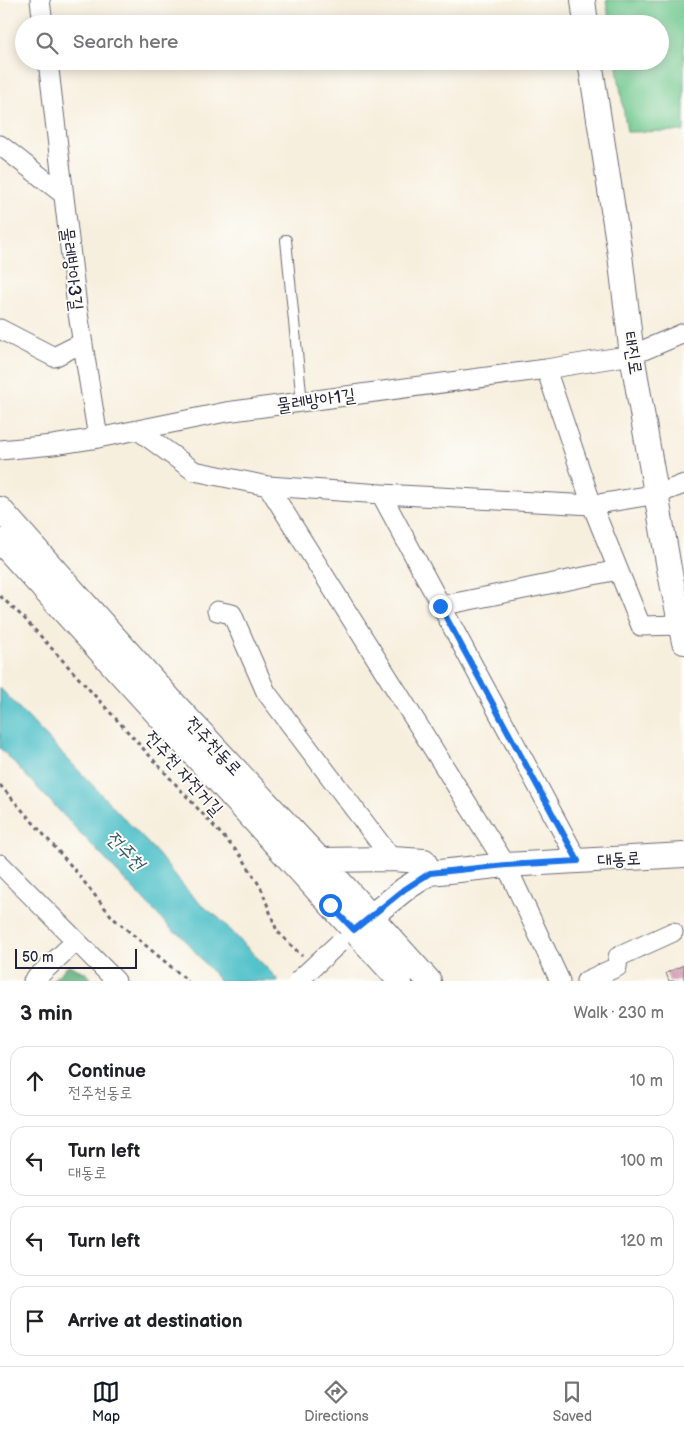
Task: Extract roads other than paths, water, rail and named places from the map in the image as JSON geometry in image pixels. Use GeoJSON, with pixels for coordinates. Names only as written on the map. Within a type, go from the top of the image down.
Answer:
{"type":"FeatureCollection","features":[{"type":"Feature","properties":{"kind":"street"},"geometry":{"type":"LineString","coordinates":[[40,0],[42,15]]}},
{"type":"Feature","properties":{"kind":"street"},"geometry":{"type":"LineString","coordinates":[[583,0],[585,15]]}},
{"type":"Feature","properties":{"kind":"street","name":"물레방아3길"},"geometry":{"type":"LineString","coordinates":[[49,70],[82,343],[98,438]]}},
{"type":"Feature","properties":{"kind":"street","name":"태진로"},"geometry":{"type":"LineString","coordinates":[[591,70],[620,255],[632,355],[658,494],[677,569],[682,634]]}},
{"type":"Feature","properties":{"kind":"street"},"geometry":{"type":"LineString","coordinates":[[0,145],[63,194]]}},
{"type":"Feature","properties":{"kind":"street"},"geometry":{"type":"LineString","coordinates":[[0,329],[54,357],[82,343]]}},
{"type":"Feature","properties":{"kind":"street","name":"물레방아1길"},"geometry":{"type":"LineString","coordinates":[[0,450],[98,438],[226,412],[546,369],[632,355],[684,333]]}},
{"type":"Feature","properties":{"kind":"street"},"geometry":{"type":"LineString","coordinates":[[546,369],[592,505],[641,626],[682,634]]}},
{"type":"Feature","properties":{"kind":"street"},"geometry":{"type":"LineString","coordinates":[[138,430],[194,471],[268,486],[592,505],[658,494],[684,484]]}},
{"type":"Feature","properties":{"kind":"street"},"geometry":{"type":"LineString","coordinates":[[268,486],[506,865],[560,981]]}},
{"type":"Feature","properties":{"kind":"street"},"geometry":{"type":"LineString","coordinates":[[381,494],[578,861]]}},
{"type":"Feature","properties":{"kind":"street","name":"전주천동로"},"geometry":{"type":"LineString","coordinates":[[0,509],[177,707],[320,860],[354,930],[429,981]]}},
{"type":"Feature","properties":{"kind":"street","name":"전주천동로"},"geometry":{"type":"LineString","coordinates":[[0,541],[400,981]]}},
{"type":"Feature","properties":{"kind":"street"},"geometry":{"type":"LineString","coordinates":[[440,606],[618,570]]}},
{"type":"Feature","properties":{"kind":"street"},"geometry":{"type":"LineString","coordinates":[[217,611],[232,614],[266,692],[392,859]]}},
{"type":"Feature","properties":{"kind":"street","name":"대동로"},"geometry":{"type":"LineString","coordinates":[[354,930],[405,889],[430,873],[506,865],[684,855]]}},
{"type":"Feature","properties":{"kind":"street"},"geometry":{"type":"LineString","coordinates":[[320,860],[392,859],[424,861],[430,873]]}},
{"type":"Feature","properties":{"kind":"street"},"geometry":{"type":"LineString","coordinates":[[0,864],[116,981]]}},
{"type":"Feature","properties":{"kind":"street"},"geometry":{"type":"LineString","coordinates":[[298,981],[354,930]]}},
{"type":"Feature","properties":{"kind":"street"},"geometry":{"type":"LineString","coordinates":[[586,981],[617,966],[618,957],[673,932]]}},
{"type":"Feature","properties":{"kind":"street"},"geometry":{"type":"LineString","coordinates":[[33,981],[76,941]]}},
{"type":"Feature","properties":{"kind":"lane"},"geometry":{"type":"LineString","coordinates":[[286,240],[302,403]]}},
{"type":"Feature","properties":{"kind":"water","name":"전주천"},"geometry":{"type":"Polygon","coordinates":[[[0,688],[158,854],[193,897],[219,918],[279,981],[220,981],[180,934],[173,931],[0,748],[0,688]]]}}]}
